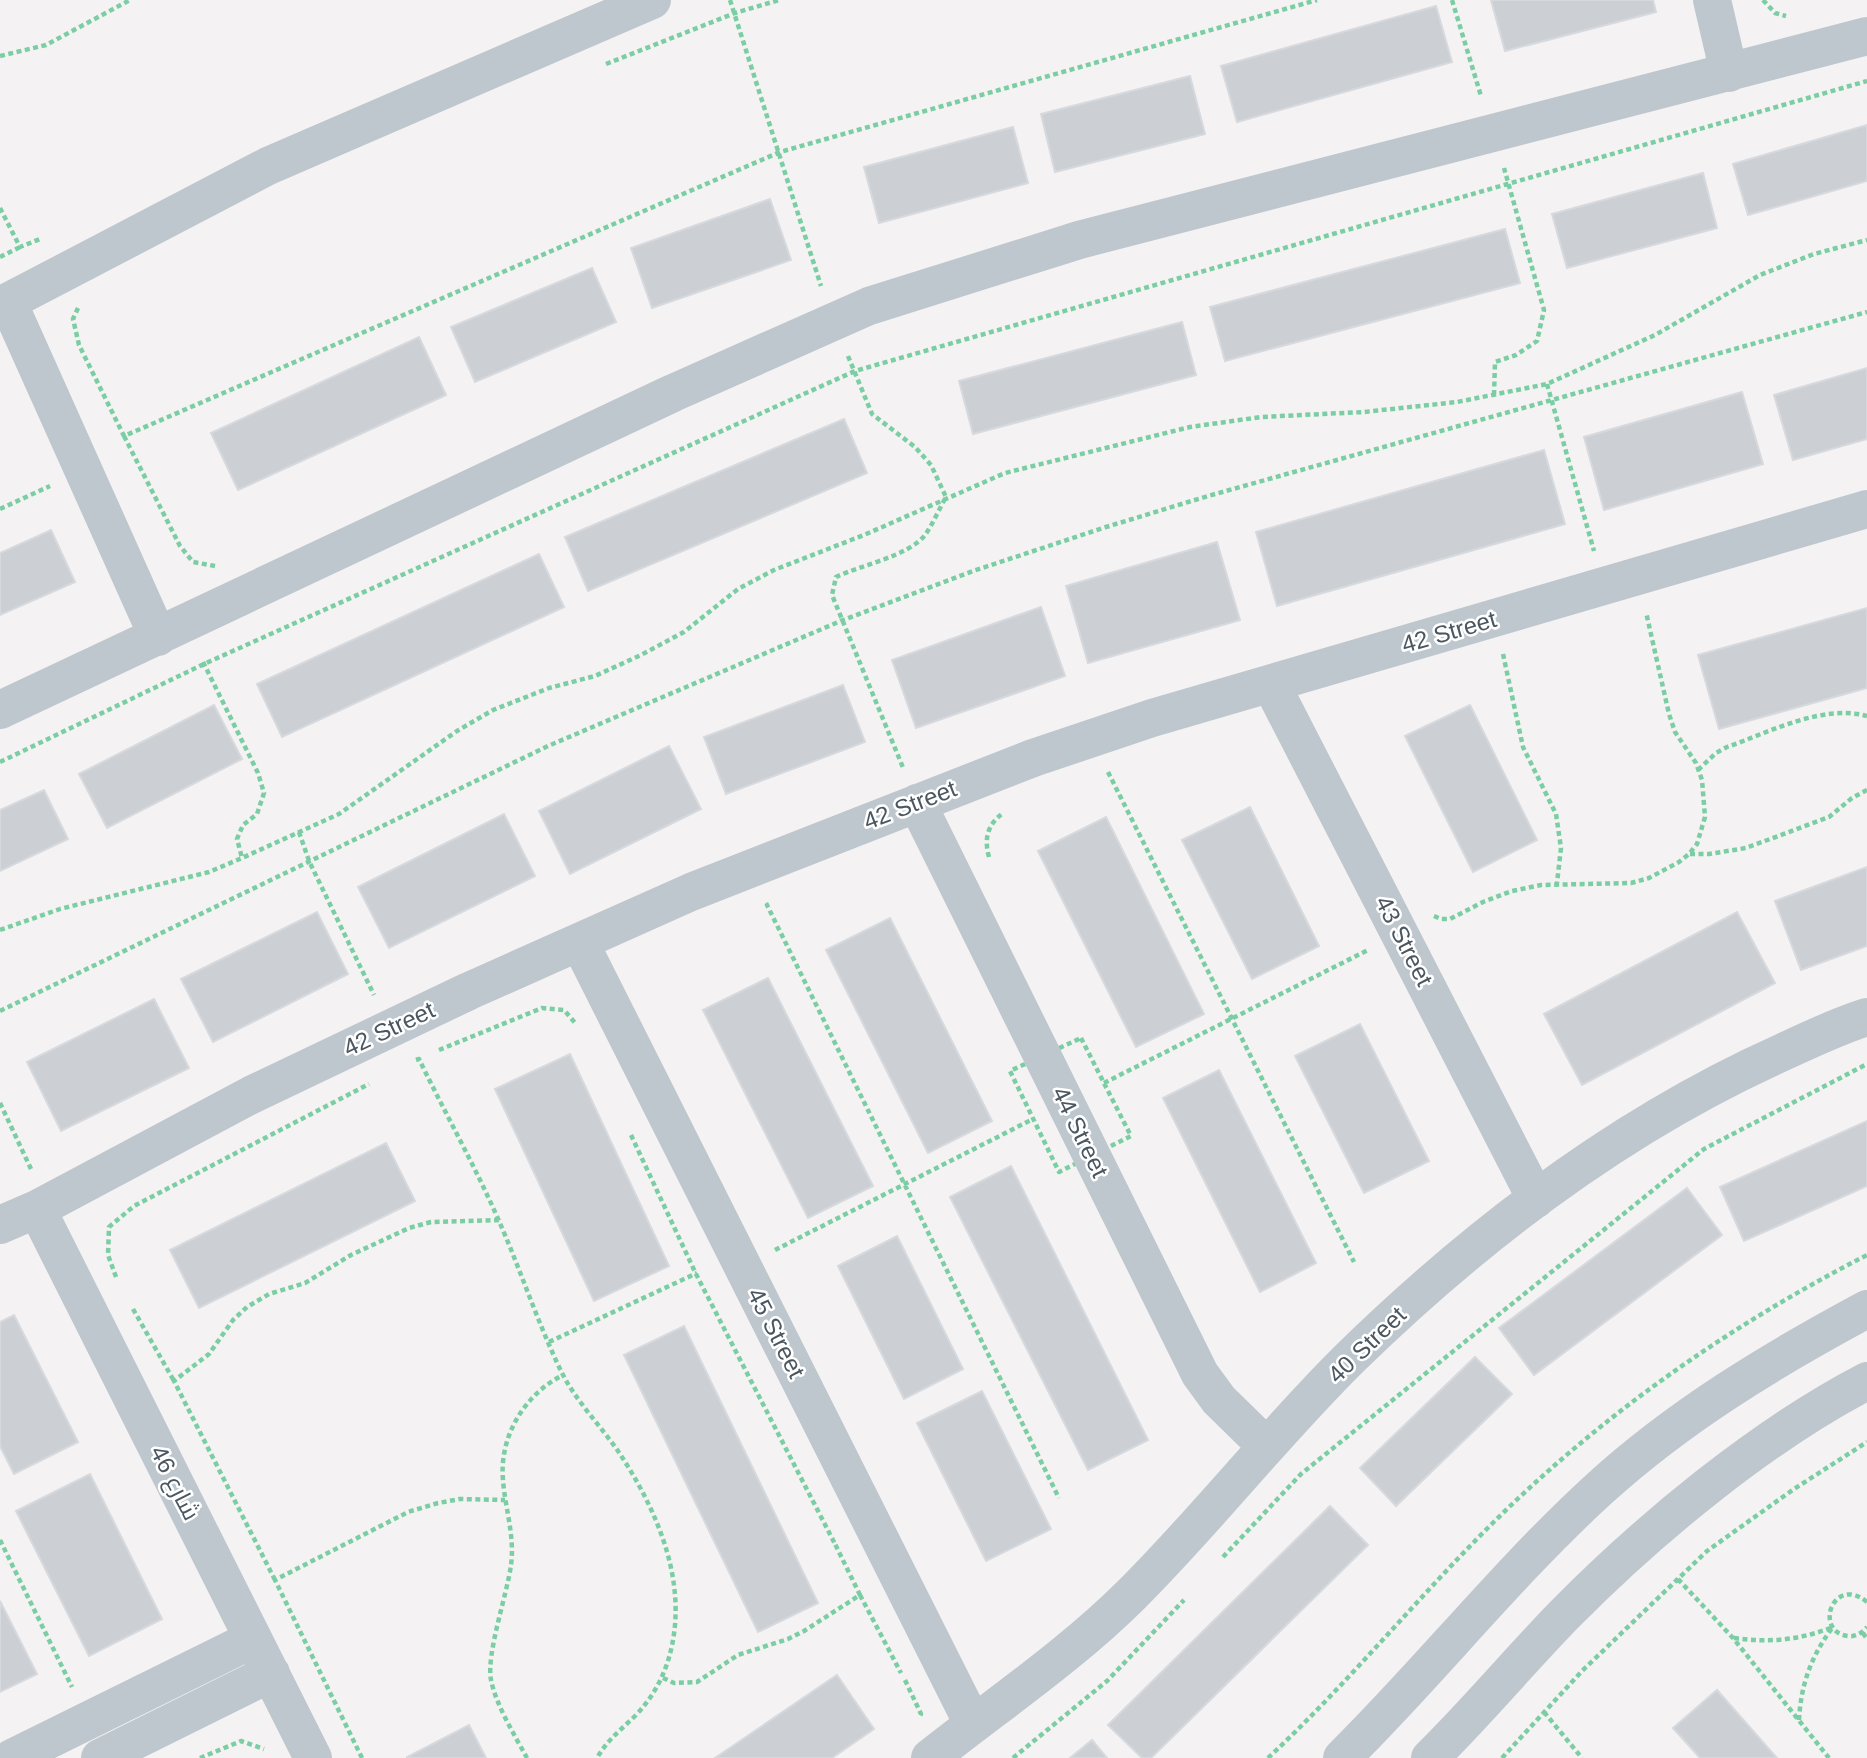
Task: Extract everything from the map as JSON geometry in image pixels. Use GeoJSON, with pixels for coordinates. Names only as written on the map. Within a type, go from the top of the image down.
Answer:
{"type":"FeatureCollection","features":[{"type":"Feature","properties":{"kind":"street"},"geometry":{"type":"LineString","coordinates":[[171,630],[4,304],[268,166],[652,0]]}},
{"type":"Feature","properties":{"kind":"street"},"geometry":{"type":"LineString","coordinates":[[1712,0],[1729,73]]}},
{"type":"Feature","properties":{"kind":"street"},"geometry":{"type":"LineString","coordinates":[[0,710],[661,399],[869,306],[1079,240],[1867,36]]}},
{"type":"Feature","properties":{"kind":"street","name":"42 Street"},"geometry":{"type":"LineString","coordinates":[[0,1225],[390,1027],[702,888],[1046,753],[1152,718],[1867,509]]}},
{"type":"Feature","properties":{"kind":"street","name":"43 Street"},"geometry":{"type":"LineString","coordinates":[[1272,684],[1413,921],[1536,1199]]}},
{"type":"Feature","properties":{"kind":"street","name":"44 Street"},"geometry":{"type":"LineString","coordinates":[[917,803],[1200,1374],[1219,1400],[1266,1446]]}},
{"type":"Feature","properties":{"kind":"street","name":"45 Street"},"geometry":{"type":"LineString","coordinates":[[580,943],[754,1253],[871,1522],[973,1724]]}},
{"type":"Feature","properties":{"kind":"street","name":"40 Street"},"geometry":{"type":"LineString","coordinates":[[923,1741],[973,1724],[1054,1663],[1130,1596],[1351,1357],[1441,1275],[1536,1199],[1633,1131],[1736,1073],[1867,1017]]}},
{"type":"Feature","properties":{"kind":"street","name":"شارع 46"},"geometry":{"type":"LineString","coordinates":[[42,1206],[313,1758]]}},
{"type":"Feature","properties":{"kind":"street"},"geometry":{"type":"LineString","coordinates":[[1342,1758],[1503,1584],[1601,1487],[1654,1443],[1710,1402],[1767,1364],[1867,1309]]}},
{"type":"Feature","properties":{"kind":"street"},"geometry":{"type":"LineString","coordinates":[[1430,1758],[1565,1614],[1632,1551],[1702,1492],[1776,1437],[1867,1381]]}},
{"type":"Feature","properties":{"kind":"street"},"geometry":{"type":"LineString","coordinates":[[12,1758],[253,1639]]}},
{"type":"Feature","properties":{"kind":"street"},"geometry":{"type":"LineString","coordinates":[[100,1758],[271,1673]]}},
{"type":"Feature","properties":{"kind":"path"},"geometry":{"type":"LineString","coordinates":[[0,56],[46,45],[130,0]]}},
{"type":"Feature","properties":{"kind":"path"},"geometry":{"type":"LineString","coordinates":[[730,0],[832,322],[872,414],[915,447],[931,465],[946,497]]}},
{"type":"Feature","properties":{"kind":"path"},"geometry":{"type":"LineString","coordinates":[[124,436],[779,152],[1317,0]]}},
{"type":"Feature","properties":{"kind":"path"},"geometry":{"type":"LineString","coordinates":[[1452,0],[1494,133],[1544,310],[1537,341],[1516,355],[1495,362],[1494,395]]}},
{"type":"Feature","properties":{"kind":"path"},"geometry":{"type":"LineString","coordinates":[[0,762],[204,664],[855,371],[1867,81]]}},
{"type":"Feature","properties":{"kind":"path"},"geometry":{"type":"LineString","coordinates":[[0,208],[20,247]]}},
{"type":"Feature","properties":{"kind":"path"},"geometry":{"type":"LineString","coordinates":[[0,257],[45,237]]}},
{"type":"Feature","properties":{"kind":"path"},"geometry":{"type":"LineString","coordinates":[[0,930],[60,909],[209,873],[339,814],[457,731],[493,710],[549,688],[595,676],[641,655],[684,632],[738,589],[774,570],[863,535],[1005,472],[1190,427],[1261,416],[1364,412],[1457,402],[1546,384],[1655,335],[1760,275],[1814,254],[1867,240]]}},
{"type":"Feature","properties":{"kind":"path"},"geometry":{"type":"LineString","coordinates":[[82,299],[73,319],[79,345],[180,546],[192,562],[222,565]]}},
{"type":"Feature","properties":{"kind":"path"},"geometry":{"type":"LineString","coordinates":[[0,1011],[548,746],[843,620],[973,571],[1105,527],[1867,312]]}},
{"type":"Feature","properties":{"kind":"path"},"geometry":{"type":"LineString","coordinates":[[1546,384],[1604,586]]}},
{"type":"Feature","properties":{"kind":"path"},"geometry":{"type":"LineString","coordinates":[[0,509],[61,480]]}},
{"type":"Feature","properties":{"kind":"path"},"geometry":{"type":"LineString","coordinates":[[917,803],[832,595],[836,577],[903,552],[924,537],[946,497]]}},
{"type":"Feature","properties":{"kind":"path"},"geometry":{"type":"LineString","coordinates":[[1104,1083],[1413,921],[1433,916],[1450,919],[1512,891],[1557,883],[1631,883],[1649,878],[1689,854],[1697,844],[1705,817],[1702,780],[1686,747],[1675,732],[1646,612],[1635,615]]}},
{"type":"Feature","properties":{"kind":"path"},"geometry":{"type":"LineString","coordinates":[[171,630],[204,664],[258,773],[264,793],[257,814],[243,825],[237,839],[242,858]]}},
{"type":"Feature","properties":{"kind":"path"},"geometry":{"type":"LineString","coordinates":[[1514,651],[1502,654],[1523,747],[1556,814],[1561,848],[1557,883]]}},
{"type":"Feature","properties":{"kind":"path"},"geometry":{"type":"LineString","coordinates":[[1698,770],[1727,747],[1823,714],[1845,712],[1866,715]]}},
{"type":"Feature","properties":{"kind":"path"},"geometry":{"type":"LineString","coordinates":[[1095,776],[1108,771],[1354,1262]]}},
{"type":"Feature","properties":{"kind":"path"},"geometry":{"type":"LineString","coordinates":[[1689,854],[1709,854],[1745,848],[1829,817],[1852,798],[1867,790]]}},
{"type":"Feature","properties":{"kind":"path"},"geometry":{"type":"LineString","coordinates":[[993,866],[986,845],[987,834],[991,824],[1007,810]]}},
{"type":"Feature","properties":{"kind":"path"},"geometry":{"type":"LineString","coordinates":[[299,832],[309,861],[407,1064],[542,1008],[564,1010],[583,1032]]}},
{"type":"Feature","properties":{"kind":"path"},"geometry":{"type":"LineString","coordinates":[[776,900],[766,905],[1059,1498]]}},
{"type":"Feature","properties":{"kind":"path"},"geometry":{"type":"LineString","coordinates":[[419,1059],[499,1220],[563,1375],[636,1480],[666,1546],[674,1585],[676,1613],[673,1641],[663,1678],[597,1758]]}},
{"type":"Feature","properties":{"kind":"path"},"geometry":{"type":"LineString","coordinates":[[1218,1563],[1301,1474],[1704,1149],[1867,1064]]}},
{"type":"Feature","properties":{"kind":"path"},"geometry":{"type":"LineString","coordinates":[[119,1284],[108,1255],[109,1227],[134,1206],[370,1084]]}},
{"type":"Feature","properties":{"kind":"path"},"geometry":{"type":"LineString","coordinates":[[0,1103],[42,1206]]}},
{"type":"Feature","properties":{"kind":"path"},"geometry":{"type":"LineString","coordinates":[[549,1342],[696,1274],[754,1253],[904,1184],[1033,1118]]}},
{"type":"Feature","properties":{"kind":"path"},"geometry":{"type":"LineString","coordinates":[[628,1129],[696,1274],[920,1714],[923,1741]]}},
{"type":"Feature","properties":{"kind":"path"},"geometry":{"type":"LineString","coordinates":[[174,1381],[209,1354],[233,1320],[247,1307],[269,1294],[305,1283],[351,1255],[410,1228],[431,1222],[499,1220]]}},
{"type":"Feature","properties":{"kind":"path"},"geometry":{"type":"LineString","coordinates":[[133,1309],[174,1381],[362,1758]]}},
{"type":"Feature","properties":{"kind":"path"},"geometry":{"type":"LineString","coordinates":[[527,1758],[496,1694],[491,1673],[512,1560],[511,1529],[502,1477],[503,1460],[514,1426],[526,1403],[549,1382],[563,1375]]}},
{"type":"Feature","properties":{"kind":"path"},"geometry":{"type":"LineString","coordinates":[[1502,1758],[1582,1671],[1718,1543],[1867,1442]]}},
{"type":"Feature","properties":{"kind":"path"},"geometry":{"type":"LineString","coordinates":[[275,1580],[408,1511],[460,1499],[505,1500]]}},
{"type":"Feature","properties":{"kind":"path"},"geometry":{"type":"LineString","coordinates":[[835,1544],[871,1522]]}},
{"type":"Feature","properties":{"kind":"path"},"geometry":{"type":"LineString","coordinates":[[0,1540],[88,1720]]}},
{"type":"Feature","properties":{"kind":"path"},"geometry":{"type":"LineString","coordinates":[[1678,1579],[1733,1638],[1829,1758]]}},
{"type":"Feature","properties":{"kind":"path"},"geometry":{"type":"LineString","coordinates":[[1013,1758],[1107,1681],[1191,1592]]}},
{"type":"Feature","properties":{"kind":"path"},"geometry":{"type":"LineString","coordinates":[[1867,1602],[1859,1595],[1848,1594],[1838,1598],[1831,1606],[1829,1617],[1833,1628],[1841,1635],[1852,1637],[1863,1633],[1867,1627]]}},
{"type":"Feature","properties":{"kind":"path"},"geometry":{"type":"LineString","coordinates":[[663,1678],[674,1683],[697,1682],[738,1655],[804,1631],[860,1595]]}},
{"type":"Feature","properties":{"kind":"path"},"geometry":{"type":"LineString","coordinates":[[1733,1638],[1760,1642],[1782,1641],[1812,1636],[1833,1628]]}},
{"type":"Feature","properties":{"kind":"path"},"geometry":{"type":"LineString","coordinates":[[1799,1721],[1805,1676],[1817,1649],[1833,1628]]}},
{"type":"Feature","properties":{"kind":"path"},"geometry":{"type":"LineString","coordinates":[[1863,1633],[1867,1639]]}},
{"type":"Feature","properties":{"kind":"path"},"geometry":{"type":"LineString","coordinates":[[1544,1712],[1582,1758]]}},
{"type":"Feature","properties":{"kind":"path"},"geometry":{"type":"LineString","coordinates":[[200,1758],[241,1741],[262,1748],[268,1753]]}},
{"type":"Feature","properties":{"kind":"building"},"geometry":{"type":"Polygon","coordinates":[[[1491,0],[1653,0],[1656,12],[1505,51],[1491,0]]]}},
{"type":"Feature","properties":{"kind":"building"},"geometry":{"type":"Polygon","coordinates":[[[1436,6],[1452,62],[1237,122],[1221,66],[1436,6]]]}},
{"type":"Feature","properties":{"kind":"building"},"geometry":{"type":"Polygon","coordinates":[[[1190,76],[1205,134],[1055,172],[1041,114],[1190,76]]]}},
{"type":"Feature","properties":{"kind":"building"},"geometry":{"type":"Polygon","coordinates":[[[1867,125],[1867,181],[1748,215],[1733,164],[1867,125]]]}},
{"type":"Feature","properties":{"kind":"building"},"geometry":{"type":"Polygon","coordinates":[[[1013,127],[1028,183],[879,223],[864,167],[1013,127]]]}},
{"type":"Feature","properties":{"kind":"building"},"geometry":{"type":"Polygon","coordinates":[[[1703,173],[1717,228],[1567,268],[1552,214],[1703,173]]]}},
{"type":"Feature","properties":{"kind":"building"},"geometry":{"type":"Polygon","coordinates":[[[770,199],[791,260],[652,308],[631,248],[770,199]]]}},
{"type":"Feature","properties":{"kind":"building"},"geometry":{"type":"Polygon","coordinates":[[[1505,229],[1520,283],[1225,361],[1210,307],[1505,229]]]}},
{"type":"Feature","properties":{"kind":"building"},"geometry":{"type":"Polygon","coordinates":[[[592,268],[616,322],[475,382],[451,327],[592,268]]]}},
{"type":"Feature","properties":{"kind":"building"},"geometry":{"type":"Polygon","coordinates":[[[1182,322],[1196,375],[973,434],[959,381],[1182,322]]]}},
{"type":"Feature","properties":{"kind":"building"},"geometry":{"type":"Polygon","coordinates":[[[419,337],[446,395],[238,490],[211,433],[419,337]]]}},
{"type":"Feature","properties":{"kind":"building"},"geometry":{"type":"Polygon","coordinates":[[[1867,368],[1867,439],[1793,460],[1774,395],[1867,368]]]}},
{"type":"Feature","properties":{"kind":"building"},"geometry":{"type":"Polygon","coordinates":[[[1742,392],[1763,464],[1604,510],[1584,437],[1742,392]]]}},
{"type":"Feature","properties":{"kind":"building"},"geometry":{"type":"Polygon","coordinates":[[[844,419],[867,473],[588,591],[565,537],[844,419]]]}},
{"type":"Feature","properties":{"kind":"building"},"geometry":{"type":"Polygon","coordinates":[[[1544,450],[1565,524],[1277,606],[1256,532],[1544,450]]]}},
{"type":"Feature","properties":{"kind":"building"},"geometry":{"type":"Polygon","coordinates":[[[51,530],[75,582],[0,615],[0,553],[51,530]]]}},
{"type":"Feature","properties":{"kind":"building"},"geometry":{"type":"Polygon","coordinates":[[[1217,542],[1240,620],[1088,663],[1066,586],[1217,542]]]}},
{"type":"Feature","properties":{"kind":"building"},"geometry":{"type":"Polygon","coordinates":[[[539,554],[564,607],[282,737],[257,684],[539,554]]]}},
{"type":"Feature","properties":{"kind":"building"},"geometry":{"type":"Polygon","coordinates":[[[1041,607],[1065,676],[916,728],[892,660],[1041,607]]]}},
{"type":"Feature","properties":{"kind":"building"},"geometry":{"type":"Polygon","coordinates":[[[1867,608],[1867,688],[1719,729],[1698,655],[1867,608]]]}},
{"type":"Feature","properties":{"kind":"building"},"geometry":{"type":"Polygon","coordinates":[[[843,685],[865,742],[726,794],[704,737],[843,685]]]}},
{"type":"Feature","properties":{"kind":"building"},"geometry":{"type":"Polygon","coordinates":[[[214,705],[242,759],[107,828],[79,774],[214,705]]]}},
{"type":"Feature","properties":{"kind":"building"},"geometry":{"type":"Polygon","coordinates":[[[1470,705],[1537,840],[1473,872],[1405,736],[1470,705]]]}},
{"type":"Feature","properties":{"kind":"building"},"geometry":{"type":"Polygon","coordinates":[[[669,746],[701,809],[570,874],[539,811],[669,746]]]}},
{"type":"Feature","properties":{"kind":"building"},"geometry":{"type":"Polygon","coordinates":[[[44,790],[68,839],[0,871],[0,810],[44,790]]]}},
{"type":"Feature","properties":{"kind":"building"},"geometry":{"type":"Polygon","coordinates":[[[1250,807],[1319,946],[1252,979],[1182,840],[1250,807]]]}},
{"type":"Feature","properties":{"kind":"building"},"geometry":{"type":"Polygon","coordinates":[[[504,814],[535,876],[389,948],[358,887],[504,814]]]}},
{"type":"Feature","properties":{"kind":"building"},"geometry":{"type":"Polygon","coordinates":[[[1106,817],[1204,1014],[1136,1047],[1038,851],[1106,817]]]}},
{"type":"Feature","properties":{"kind":"building"},"geometry":{"type":"Polygon","coordinates":[[[1867,867],[1867,946],[1801,970],[1775,901],[1867,867]]]}},
{"type":"Feature","properties":{"kind":"building"},"geometry":{"type":"Polygon","coordinates":[[[317,912],[348,974],[213,1042],[181,979],[317,912]]]}},
{"type":"Feature","properties":{"kind":"building"},"geometry":{"type":"Polygon","coordinates":[[[1737,912],[1775,983],[1582,1085],[1544,1014],[1737,912]]]}},
{"type":"Feature","properties":{"kind":"building"},"geometry":{"type":"Polygon","coordinates":[[[890,918],[992,1121],[928,1153],[826,950],[890,918]]]}},
{"type":"Feature","properties":{"kind":"building"},"geometry":{"type":"Polygon","coordinates":[[[768,978],[873,1186],[808,1218],[703,1010],[768,978]]]}},
{"type":"Feature","properties":{"kind":"building"},"geometry":{"type":"Polygon","coordinates":[[[154,999],[189,1068],[61,1131],[27,1062],[154,999]]]}},
{"type":"Feature","properties":{"kind":"building"},"geometry":{"type":"Polygon","coordinates":[[[1360,1024],[1429,1161],[1364,1193],[1295,1056],[1360,1024]]]}},
{"type":"Feature","properties":{"kind":"building"},"geometry":{"type":"Polygon","coordinates":[[[570,1054],[669,1266],[594,1301],[495,1089],[570,1054]]]}},
{"type":"Feature","properties":{"kind":"building"},"geometry":{"type":"Polygon","coordinates":[[[1219,1070],[1316,1263],[1260,1292],[1163,1098],[1219,1070]]]}},
{"type":"Feature","properties":{"kind":"building"},"geometry":{"type":"Polygon","coordinates":[[[1867,1121],[1867,1186],[1744,1241],[1720,1187],[1867,1121]]]}},
{"type":"Feature","properties":{"kind":"building"},"geometry":{"type":"Polygon","coordinates":[[[386,1143],[415,1201],[199,1308],[170,1250],[386,1143]]]}},
{"type":"Feature","properties":{"kind":"building"},"geometry":{"type":"Polygon","coordinates":[[[1011,1166],[1148,1440],[1088,1470],[950,1197],[1011,1166]]]}},
{"type":"Feature","properties":{"kind":"building"},"geometry":{"type":"Polygon","coordinates":[[[1687,1188],[1722,1235],[1534,1375],[1499,1328],[1687,1188]]]}},
{"type":"Feature","properties":{"kind":"building"},"geometry":{"type":"Polygon","coordinates":[[[897,1236],[963,1369],[904,1399],[838,1266],[897,1236]]]}},
{"type":"Feature","properties":{"kind":"building"},"geometry":{"type":"Polygon","coordinates":[[[14,1315],[78,1442],[14,1474],[0,1446],[0,1322],[14,1315]]]}},
{"type":"Feature","properties":{"kind":"building"},"geometry":{"type":"Polygon","coordinates":[[[684,1326],[818,1603],[758,1632],[624,1355],[684,1326]]]}},
{"type":"Feature","properties":{"kind":"building"},"geometry":{"type":"Polygon","coordinates":[[[1475,1357],[1512,1394],[1396,1506],[1360,1468],[1475,1357]]]}},
{"type":"Feature","properties":{"kind":"building"},"geometry":{"type":"Polygon","coordinates":[[[982,1391],[1051,1529],[986,1561],[917,1423],[982,1391]]]}},
{"type":"Feature","properties":{"kind":"building"},"geometry":{"type":"Polygon","coordinates":[[[90,1474],[162,1619],[89,1656],[16,1511],[90,1474]]]}},
{"type":"Feature","properties":{"kind":"building"},"geometry":{"type":"Polygon","coordinates":[[[1330,1506],[1368,1545],[1151,1758],[1142,1758],[1108,1725],[1330,1506]]]}},
{"type":"Feature","properties":{"kind":"building"},"geometry":{"type":"Polygon","coordinates":[[[0,1601],[37,1674],[0,1692],[0,1601]]]}},
{"type":"Feature","properties":{"kind":"building"},"geometry":{"type":"Polygon","coordinates":[[[837,1675],[874,1729],[832,1758],[715,1758],[837,1675]]]}},
{"type":"Feature","properties":{"kind":"building"},"geometry":{"type":"Polygon","coordinates":[[[1717,1690],[1777,1758],[1700,1758],[1673,1728],[1717,1690]]]}},
{"type":"Feature","properties":{"kind":"building"},"geometry":{"type":"Polygon","coordinates":[[[469,1725],[486,1758],[407,1758],[407,1757],[469,1725]]]}},
{"type":"Feature","properties":{"kind":"building"},"geometry":{"type":"Polygon","coordinates":[[[1092,1740],[1107,1758],[1070,1758],[1092,1740]]]}}]}
